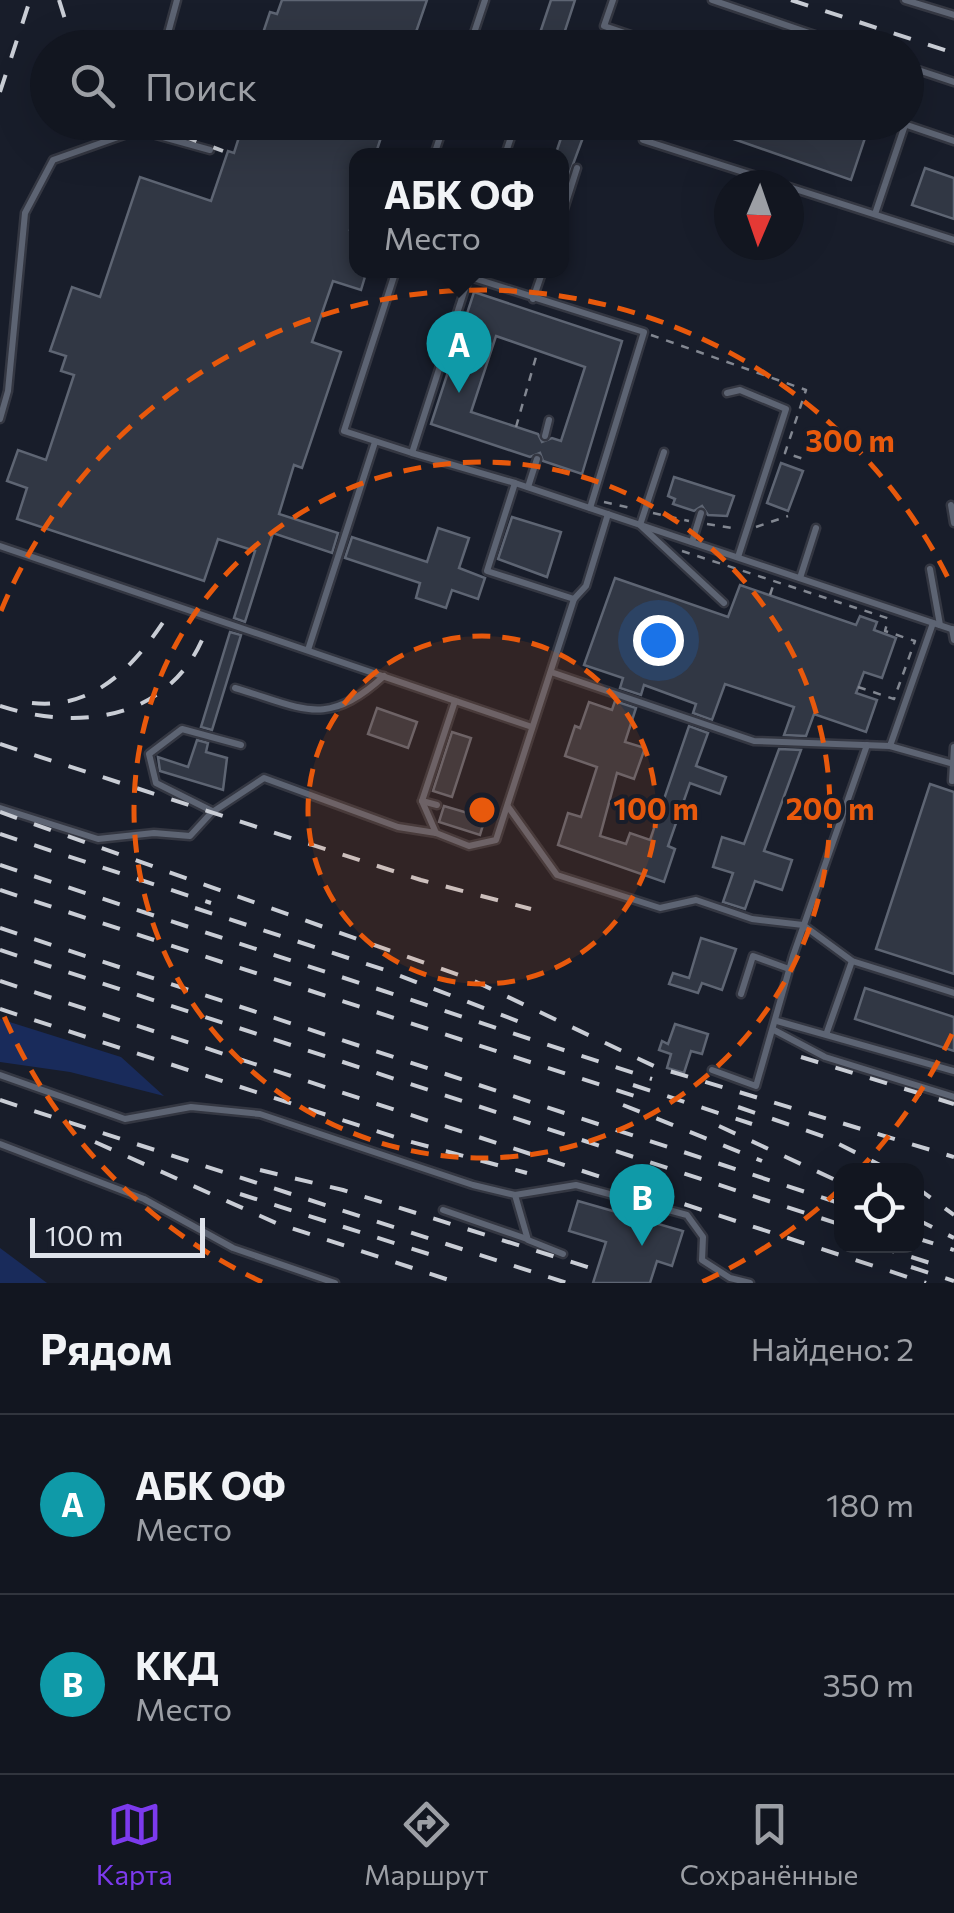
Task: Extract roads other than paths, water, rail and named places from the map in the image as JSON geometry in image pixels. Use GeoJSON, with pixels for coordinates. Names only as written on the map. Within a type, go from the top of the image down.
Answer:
{"type":"FeatureCollection","features":[{"type":"Feature","properties":{"kind":"lane"},"geometry":{"type":"LineString","coordinates":[[169,30],[178,0]]}},
{"type":"Feature","properties":{"kind":"lane"},"geometry":{"type":"LineString","coordinates":[[475,30],[485,0]]}},
{"type":"Feature","properties":{"kind":"lane"},"geometry":{"type":"LineString","coordinates":[[613,0],[604,26],[616,30]]}},
{"type":"Feature","properties":{"kind":"lane"},"geometry":{"type":"LineString","coordinates":[[712,0],[800,30]]}},
{"type":"Feature","properties":{"kind":"lane"},"geometry":{"type":"LineString","coordinates":[[906,0],[954,16]]}},
{"type":"Feature","properties":{"kind":"lane"},"geometry":{"type":"LineString","coordinates":[[924,72],[954,82]]}},
{"type":"Feature","properties":{"kind":"lane"},"geometry":{"type":"LineString","coordinates":[[924,131],[954,141]]}},
{"type":"Feature","properties":{"kind":"lane"},"geometry":{"type":"LineString","coordinates":[[0,419],[8,391],[25,214],[53,160],[104,140]]}},
{"type":"Feature","properties":{"kind":"lane"},"geometry":{"type":"LineString","coordinates":[[180,140],[210,150]]}},
{"type":"Feature","properties":{"kind":"lane"},"geometry":{"type":"LineString","coordinates":[[643,140],[736,170]]}},
{"type":"Feature","properties":{"kind":"lane"},"geometry":{"type":"LineString","coordinates":[[875,214],[897,140]]}},
{"type":"Feature","properties":{"kind":"lane"},"geometry":{"type":"LineString","coordinates":[[569,194],[578,168]]}},
{"type":"Feature","properties":{"kind":"lane"},"geometry":{"type":"LineString","coordinates":[[804,192],[954,240]]}},
{"type":"Feature","properties":{"kind":"lane"},"geometry":{"type":"LineString","coordinates":[[393,278],[344,431],[516,483],[936,624],[953,630],[954,640]]}},
{"type":"Feature","properties":{"kind":"lane"},"geometry":{"type":"LineString","coordinates":[[412,452],[469,278]]}},
{"type":"Feature","properties":{"kind":"lane"},"geometry":{"type":"LineString","coordinates":[[480,278],[534,299],[644,332],[590,508]]}},
{"type":"Feature","properties":{"kind":"lane"},"geometry":{"type":"LineString","coordinates":[[534,299],[541,278]]}},
{"type":"Feature","properties":{"kind":"lane"},"geometry":{"type":"LineString","coordinates":[[727,393],[740,390],[786,409],[738,557]]}},
{"type":"Feature","properties":{"kind":"lane"},"geometry":{"type":"LineString","coordinates":[[545,436],[549,420]]}},
{"type":"Feature","properties":{"kind":"lane"},"geometry":{"type":"LineString","coordinates":[[308,650],[374,442]]}},
{"type":"Feature","properties":{"kind":"lane"},"geometry":{"type":"LineString","coordinates":[[640,525],[664,452]]}},
{"type":"Feature","properties":{"kind":"lane"},"geometry":{"type":"LineString","coordinates":[[528,487],[537,460]]}},
{"type":"Feature","properties":{"kind":"lane"},"geometry":{"type":"LineString","coordinates":[[516,483],[487,571],[574,599]]}},
{"type":"Feature","properties":{"kind":"lane"},"geometry":{"type":"LineString","coordinates":[[951,505],[954,523]]}},
{"type":"Feature","properties":{"kind":"lane"},"geometry":{"type":"LineString","coordinates":[[692,542],[701,513]]}},
{"type":"Feature","properties":{"kind":"lane"},"geometry":{"type":"LineString","coordinates":[[0,808],[98,839],[154,833],[190,836],[213,812],[264,778],[398,827],[436,833],[469,846],[496,840],[574,599],[586,586],[608,514]]}},
{"type":"Feature","properties":{"kind":"lane"},"geometry":{"type":"LineString","coordinates":[[640,525],[724,602]]}},
{"type":"Feature","properties":{"kind":"lane"},"geometry":{"type":"LineString","coordinates":[[800,578],[816,528]]}},
{"type":"Feature","properties":{"kind":"lane"},"geometry":{"type":"LineString","coordinates":[[0,546],[532,727]]}},
{"type":"Feature","properties":{"kind":"lane"},"geometry":{"type":"LineString","coordinates":[[890,746],[936,624],[930,569]]}},
{"type":"Feature","properties":{"kind":"lane"},"geometry":{"type":"LineString","coordinates":[[551,672],[754,741],[890,746],[952,763]]}},
{"type":"Feature","properties":{"kind":"lane"},"geometry":{"type":"LineString","coordinates":[[236,688],[319,713],[358,701],[384,676]]}},
{"type":"Feature","properties":{"kind":"lane"},"geometry":{"type":"LineString","coordinates":[[436,833],[422,801],[455,700]]}},
{"type":"Feature","properties":{"kind":"lane"},"geometry":{"type":"LineString","coordinates":[[213,812],[156,784],[149,754],[182,729],[242,745]]}},
{"type":"Feature","properties":{"kind":"lane"},"geometry":{"type":"LineString","coordinates":[[712,1070],[756,1086],[803,925],[867,745]]}},
{"type":"Feature","properties":{"kind":"lane"},"geometry":{"type":"LineString","coordinates":[[952,781],[954,747]]}},
{"type":"Feature","properties":{"kind":"lane"},"geometry":{"type":"LineString","coordinates":[[422,801],[437,805]]}},
{"type":"Feature","properties":{"kind":"lane"},"geometry":{"type":"LineString","coordinates":[[509,808],[557,876],[660,908],[696,900],[752,918],[803,925],[852,961],[954,993]]}},
{"type":"Feature","properties":{"kind":"lane"},"geometry":{"type":"LineString","coordinates":[[740,994],[753,956],[789,969]]}},
{"type":"Feature","properties":{"kind":"lane"},"geometry":{"type":"LineString","coordinates":[[827,1032],[852,961]]}},
{"type":"Feature","properties":{"kind":"lane"},"geometry":{"type":"LineString","coordinates":[[777,1021],[827,1032],[954,1071]]}},
{"type":"Feature","properties":{"kind":"lane"},"geometry":{"type":"LineString","coordinates":[[774,1030],[825,1057],[954,1097]]}},
{"type":"Feature","properties":{"kind":"lane"},"geometry":{"type":"LineString","coordinates":[[0,1075],[125,1119],[191,1108],[260,1114],[515,1195],[576,1186],[687,1215],[703,1236],[702,1260],[730,1278],[750,1283]]}},
{"type":"Feature","properties":{"kind":"lane"},"geometry":{"type":"LineString","coordinates":[[0,1144],[144,1199],[233,1248],[336,1283]]}},
{"type":"Feature","properties":{"kind":"lane"},"geometry":{"type":"LineString","coordinates":[[515,1195],[528,1240]]}},
{"type":"Feature","properties":{"kind":"lane"},"geometry":{"type":"LineString","coordinates":[[443,1210],[562,1254]]}},
{"type":"Feature","properties":{"kind":"railway"},"geometry":{"type":"LineString","coordinates":[[0,92],[30,0]]}},
{"type":"Feature","properties":{"kind":"railway"},"geometry":{"type":"LineString","coordinates":[[59,0],[68,30]]}},
{"type":"Feature","properties":{"kind":"railway"},"geometry":{"type":"LineString","coordinates":[[791,0],[883,30]]}},
{"type":"Feature","properties":{"kind":"railway"},"geometry":{"type":"LineString","coordinates":[[924,43],[954,53]]}},
{"type":"Feature","properties":{"kind":"railway"},"geometry":{"type":"LineString","coordinates":[[194,140],[223,151]]}},
{"type":"Feature","properties":{"kind":"railway"},"geometry":{"type":"LineString","coordinates":[[32,703],[55,703],[94,692],[127,667],[166,618]]}},
{"type":"Feature","properties":{"kind":"railway"},"geometry":{"type":"LineString","coordinates":[[0,706],[61,718],[120,712],[147,701],[170,684],[190,662],[205,633]]}},
{"type":"Feature","properties":{"kind":"railway"},"geometry":{"type":"LineString","coordinates":[[0,744],[421,880],[531,909]]}},
{"type":"Feature","properties":{"kind":"railway"},"geometry":{"type":"LineString","coordinates":[[0,812],[470,979],[656,1067],[954,1157]]}},
{"type":"Feature","properties":{"kind":"railway"},"geometry":{"type":"LineString","coordinates":[[0,834],[211,903]]}},
{"type":"Feature","properties":{"kind":"railway"},"geometry":{"type":"LineString","coordinates":[[0,865],[652,1079]]}},
{"type":"Feature","properties":{"kind":"railway"},"geometry":{"type":"LineString","coordinates":[[0,890],[644,1099]]}},
{"type":"Feature","properties":{"kind":"railway"},"geometry":{"type":"LineString","coordinates":[[195,908],[385,970],[525,1024]]}},
{"type":"Feature","properties":{"kind":"railway"},"geometry":{"type":"LineString","coordinates":[[0,928],[834,1201]]}},
{"type":"Feature","properties":{"kind":"railway"},"geometry":{"type":"LineString","coordinates":[[0,950],[834,1222]]}},
{"type":"Feature","properties":{"kind":"railway"},"geometry":{"type":"LineString","coordinates":[[0,981],[926,1283]]}},
{"type":"Feature","properties":{"kind":"railway"},"geometry":{"type":"LineString","coordinates":[[0,1009],[404,1140],[527,1173]]}},
{"type":"Feature","properties":{"kind":"railway"},"geometry":{"type":"LineString","coordinates":[[801,1057],[954,1104]]}},
{"type":"Feature","properties":{"kind":"railway"},"geometry":{"type":"LineString","coordinates":[[633,1085],[752,1124]]}},
{"type":"Feature","properties":{"kind":"railway"},"geometry":{"type":"LineString","coordinates":[[0,1100],[567,1283]]}},
{"type":"Feature","properties":{"kind":"railway"},"geometry":{"type":"LineString","coordinates":[[623,1105],[762,1161]]}},
{"type":"Feature","properties":{"kind":"railway"},"geometry":{"type":"LineString","coordinates":[[738,1107],[825,1137],[876,1163]]}},
{"type":"Feature","properties":{"kind":"railway"},"geometry":{"type":"LineString","coordinates":[[719,1126],[834,1179]]}},
{"type":"Feature","properties":{"kind":"railway"},"geometry":{"type":"LineString","coordinates":[[95,1142],[276,1223],[458,1283]]}},
{"type":"Feature","properties":{"kind":"railway"},"geometry":{"type":"LineString","coordinates":[[260,1170],[343,1190],[597,1270]]}},
{"type":"Feature","properties":{"kind":"railway"},"geometry":{"type":"LineString","coordinates":[[924,1193],[954,1215]]}},
{"type":"Feature","properties":{"kind":"railway"},"geometry":{"type":"LineString","coordinates":[[240,1194],[435,1256]]}},
{"type":"Feature","properties":{"kind":"railway"},"geometry":{"type":"LineString","coordinates":[[924,1223],[954,1238]]}},
{"type":"Feature","properties":{"kind":"railway"},"geometry":{"type":"LineString","coordinates":[[924,1241],[954,1250]]}},
{"type":"Feature","properties":{"kind":"railway"},"geometry":{"type":"LineString","coordinates":[[899,1253],[930,1263]]}},
{"type":"Feature","properties":{"kind":"railway"},"geometry":{"type":"LineString","coordinates":[[911,1267],[954,1281]]}},
{"type":"Feature","properties":{"kind":"place","name":"АБК ОФ"},"geometry":{"type":"Point","coordinates":[459,393]}},
{"type":"Feature","properties":{"kind":"place","name":"ККД"},"geometry":{"type":"Point","coordinates":[642,1246]}}]}
